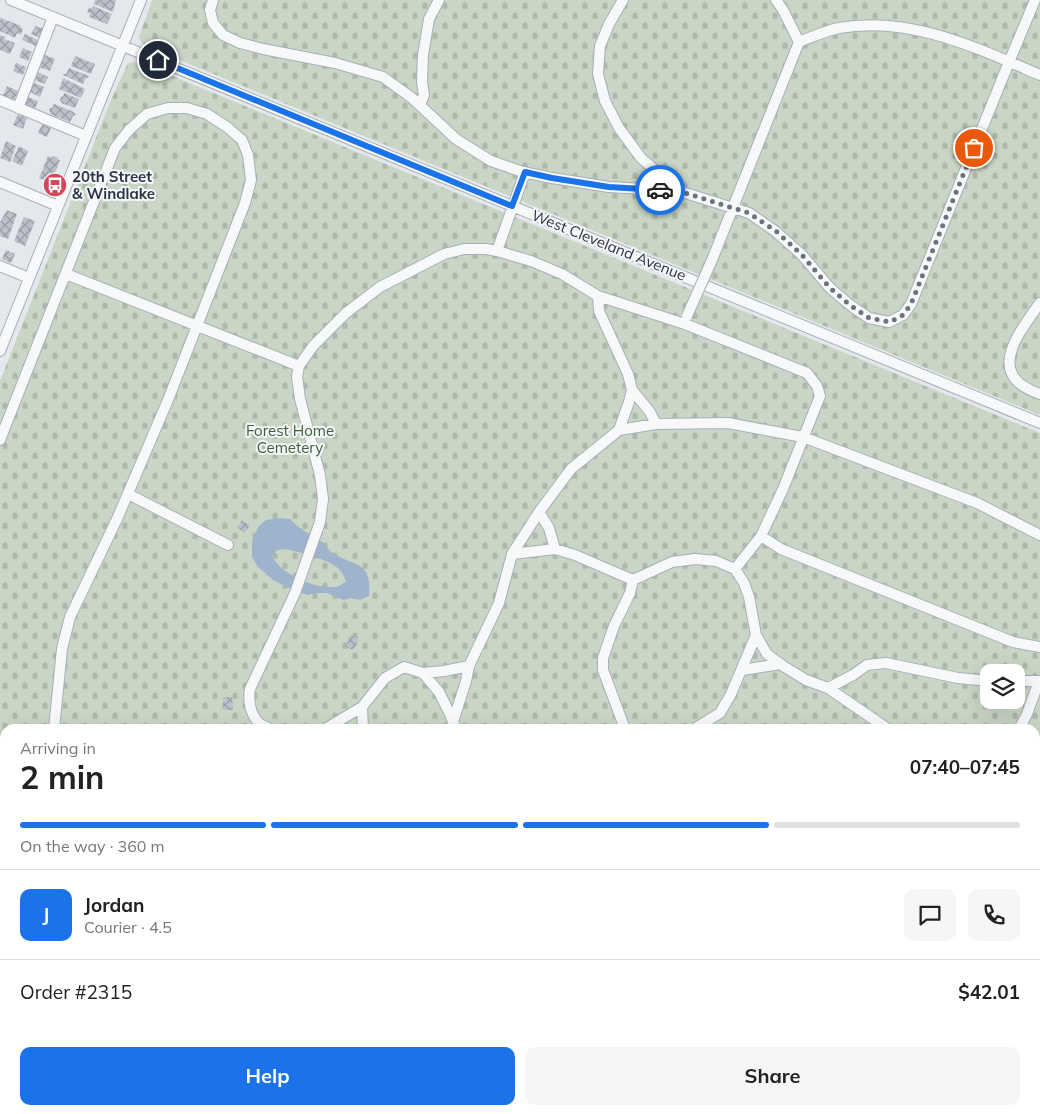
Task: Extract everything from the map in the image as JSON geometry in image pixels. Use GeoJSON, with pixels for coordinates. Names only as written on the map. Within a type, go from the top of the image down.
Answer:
{"type":"FeatureCollection","features":[{"type":"Feature","properties":{"kind":"street","name":"West Cleveland Avenue"},"geometry":{"type":"LineString","coordinates":[[12,0],[1040,423]]}},
{"type":"Feature","properties":{"kind":"street"},"geometry":{"type":"LineString","coordinates":[[0,349],[141,0]]}},
{"type":"Feature","properties":{"kind":"street"},"geometry":{"type":"LineString","coordinates":[[213,0],[210,10],[213,24],[223,36],[263,49],[335,64],[382,77],[412,98],[456,139],[491,161],[552,178],[609,187],[679,191],[749,213],[776,231],[802,255],[830,288],[850,305],[869,318],[890,322],[903,315],[911,304],[1035,0]]}},
{"type":"Feature","properties":{"kind":"street"},"geometry":{"type":"LineString","coordinates":[[420,105],[424,95],[422,55],[429,19],[439,0]]}},
{"type":"Feature","properties":{"kind":"street"},"geometry":{"type":"LineString","coordinates":[[623,0],[609,24],[600,46],[598,74],[606,101],[619,128],[641,158],[679,191]]}},
{"type":"Feature","properties":{"kind":"street"},"geometry":{"type":"LineString","coordinates":[[776,0],[799,42]]}},
{"type":"Feature","properties":{"kind":"street"},"geometry":{"type":"LineString","coordinates":[[18,108],[53,17]]}},
{"type":"Feature","properties":{"kind":"street"},"geometry":{"type":"LineString","coordinates":[[686,320],[799,42],[838,28],[877,25],[916,29],[978,49],[1040,75]]}},
{"type":"Feature","properties":{"kind":"street"},"geometry":{"type":"LineString","coordinates":[[0,100],[86,136]]}},
{"type":"Feature","properties":{"kind":"street"},"geometry":{"type":"LineString","coordinates":[[0,440],[115,148],[129,130],[147,114],[168,108],[187,108],[207,114],[242,140],[248,155],[251,180],[246,203],[168,400],[128,494],[70,616],[62,650],[55,724]]}},
{"type":"Feature","properties":{"kind":"street"},"geometry":{"type":"LineString","coordinates":[[497,251],[525,172]]}},
{"type":"Feature","properties":{"kind":"street"},"geometry":{"type":"LineString","coordinates":[[0,182],[58,206]]}},
{"type":"Feature","properties":{"kind":"street"},"geometry":{"type":"LineString","coordinates":[[258,724],[250,705],[250,689],[295,593],[320,522],[323,499],[320,475],[300,399],[297,377],[299,366],[313,346],[346,314],[380,287],[444,254],[464,249],[486,249],[531,261],[562,274],[598,296],[686,320],[807,373],[817,386],[820,396],[783,489],[760,536],[735,569]]}},
{"type":"Feature","properties":{"kind":"street"},"geometry":{"type":"LineString","coordinates":[[0,266],[29,278]]}},
{"type":"Feature","properties":{"kind":"street"},"geometry":{"type":"LineString","coordinates":[[66,274],[299,366]]}},
{"type":"Feature","properties":{"kind":"street"},"geometry":{"type":"LineString","coordinates":[[598,296],[599,311],[628,374],[632,390],[650,412],[656,424]]}},
{"type":"Feature","properties":{"kind":"street"},"geometry":{"type":"LineString","coordinates":[[1040,303],[1012,347],[1009,360],[1015,380],[1029,391],[1040,394]]}},
{"type":"Feature","properties":{"kind":"street"},"geometry":{"type":"LineString","coordinates":[[619,430],[632,390]]}},
{"type":"Feature","properties":{"kind":"street"},"geometry":{"type":"LineString","coordinates":[[455,724],[469,666],[499,603],[512,554],[539,512],[571,469],[619,430],[656,424],[728,423],[803,437],[977,503],[1040,535]]}},
{"type":"Feature","properties":{"kind":"street"},"geometry":{"type":"LineString","coordinates":[[128,494],[228,545]]}},
{"type":"Feature","properties":{"kind":"street"},"geometry":{"type":"LineString","coordinates":[[539,512],[549,528],[555,549]]}},
{"type":"Feature","properties":{"kind":"street"},"geometry":{"type":"LineString","coordinates":[[760,536],[781,549],[1013,642],[1040,647]]}},
{"type":"Feature","properties":{"kind":"street"},"geometry":{"type":"LineString","coordinates":[[512,554],[555,549],[575,554],[633,580],[672,562],[695,559],[716,561],[735,569],[750,597],[756,635],[767,654],[806,680],[828,688],[878,724]]}},
{"type":"Feature","properties":{"kind":"street"},"geometry":{"type":"LineString","coordinates":[[623,724],[603,670],[603,658],[614,626],[630,593],[633,580]]}},
{"type":"Feature","properties":{"kind":"street"},"geometry":{"type":"LineString","coordinates":[[702,724],[720,713],[731,694],[756,635]]}},
{"type":"Feature","properties":{"kind":"street"},"geometry":{"type":"LineString","coordinates":[[828,688],[853,675],[867,665],[886,663],[958,678],[980,680]]}},
{"type":"Feature","properties":{"kind":"street"},"geometry":{"type":"LineString","coordinates":[[742,670],[781,664]]}},
{"type":"Feature","properties":{"kind":"street"},"geometry":{"type":"LineString","coordinates":[[333,724],[362,707],[385,678],[404,668],[423,673],[469,666]]}},
{"type":"Feature","properties":{"kind":"street"},"geometry":{"type":"LineString","coordinates":[[423,673],[439,692],[453,724]]}},
{"type":"Feature","properties":{"kind":"street"},"geometry":{"type":"LineString","coordinates":[[1022,724],[1039,681],[1025,682]]}},
{"type":"Feature","properties":{"kind":"street"},"geometry":{"type":"LineString","coordinates":[[362,707],[363,724]]}},
{"type":"Feature","properties":{"kind":"green space"},"geometry":{"type":"Polygon","coordinates":[[[152,0],[1040,0],[1040,415],[148,47],[141,42],[139,37],[152,0]]]}},
{"type":"Feature","properties":{"kind":"green space","name":"Forest Home Cemetery"},"geometry":{"type":"Polygon","coordinates":[[[133,62],[143,64],[1040,433],[1040,724],[0,724],[0,381],[111,100],[127,65],[133,62]]]}},
{"type":"Feature","properties":{"kind":"water"},"geometry":{"type":"Polygon","coordinates":[[[290,519],[301,529],[323,543],[330,551],[359,565],[367,575],[369,596],[360,600],[351,598],[343,600],[327,593],[307,595],[273,580],[257,566],[252,556],[252,542],[258,527],[266,520],[290,519]],[[286,549],[277,550],[272,556],[283,569],[301,580],[311,584],[330,587],[339,586],[346,582],[341,571],[331,563],[286,549]]]}},
{"type":"Feature","properties":{"kind":"building"},"geometry":{"type":"Polygon","coordinates":[[[95,0],[116,0],[113,12],[94,4],[95,0]]]}},
{"type":"Feature","properties":{"kind":"building"},"geometry":{"type":"Polygon","coordinates":[[[93,6],[112,14],[107,24],[89,17],[90,13],[87,12],[93,6]]]}},
{"type":"Feature","properties":{"kind":"building"},"geometry":{"type":"Polygon","coordinates":[[[1,18],[21,26],[20,28],[23,29],[21,35],[17,33],[15,38],[0,31],[1,18]]]}},
{"type":"Feature","properties":{"kind":"building"},"geometry":{"type":"Polygon","coordinates":[[[35,26],[44,29],[40,38],[31,34],[35,26]]]}},
{"type":"Feature","properties":{"kind":"building"},"geometry":{"type":"Polygon","coordinates":[[[25,34],[38,40],[36,46],[22,40],[25,34]]]}},
{"type":"Feature","properties":{"kind":"building"},"geometry":{"type":"Polygon","coordinates":[[[0,35],[5,37],[4,39],[15,43],[10,54],[0,50],[0,35]]]}},
{"type":"Feature","properties":{"kind":"building"},"geometry":{"type":"Polygon","coordinates":[[[23,48],[32,52],[28,61],[19,57],[23,48]]]}},
{"type":"Feature","properties":{"kind":"building"},"geometry":{"type":"Polygon","coordinates":[[[45,55],[55,59],[50,71],[39,67],[45,55]]]}},
{"type":"Feature","properties":{"kind":"building"},"geometry":{"type":"Polygon","coordinates":[[[75,56],[95,64],[91,74],[71,66],[75,56]]]}},
{"type":"Feature","properties":{"kind":"building"},"geometry":{"type":"Polygon","coordinates":[[[16,63],[26,67],[23,75],[13,71],[16,63]]]}},
{"type":"Feature","properties":{"kind":"building"},"geometry":{"type":"Polygon","coordinates":[[[69,68],[89,76],[83,84],[63,75],[66,74],[69,68]]]}},
{"type":"Feature","properties":{"kind":"building"},"geometry":{"type":"Polygon","coordinates":[[[38,72],[48,77],[45,84],[34,80],[38,72]]]}},
{"type":"Feature","properties":{"kind":"building"},"geometry":{"type":"Polygon","coordinates":[[[63,78],[85,89],[81,98],[59,89],[63,78]]]}},
{"type":"Feature","properties":{"kind":"building"},"geometry":{"type":"Polygon","coordinates":[[[34,83],[44,87],[40,97],[30,92],[34,83]]]}},
{"type":"Feature","properties":{"kind":"building"},"geometry":{"type":"Polygon","coordinates":[[[7,86],[18,91],[14,100],[3,96],[7,86]]]}},
{"type":"Feature","properties":{"kind":"building"},"geometry":{"type":"Polygon","coordinates":[[[64,93],[79,99],[75,108],[61,103],[61,96],[63,97],[64,93]]]}},
{"type":"Feature","properties":{"kind":"building"},"geometry":{"type":"Polygon","coordinates":[[[27,97],[38,101],[34,111],[23,106],[27,97]]]}},
{"type":"Feature","properties":{"kind":"building"},"geometry":{"type":"Polygon","coordinates":[[[54,104],[76,114],[70,122],[50,114],[50,108],[54,104]]]}},
{"type":"Feature","properties":{"kind":"building"},"geometry":{"type":"Polygon","coordinates":[[[18,114],[27,118],[23,129],[13,125],[18,114]]]}},
{"type":"Feature","properties":{"kind":"building"},"geometry":{"type":"Polygon","coordinates":[[[42,124],[51,128],[47,137],[38,133],[42,124]]]}},
{"type":"Feature","properties":{"kind":"building"},"geometry":{"type":"Polygon","coordinates":[[[6,141],[16,146],[10,162],[0,158],[6,141]]]}},
{"type":"Feature","properties":{"kind":"building"},"geometry":{"type":"Polygon","coordinates":[[[19,146],[28,151],[22,166],[12,161],[19,146]]]}},
{"type":"Feature","properties":{"kind":"building"},"geometry":{"type":"Polygon","coordinates":[[[48,156],[52,158],[53,156],[60,160],[51,183],[39,178],[48,156]]]}},
{"type":"Feature","properties":{"kind":"building"},"geometry":{"type":"Polygon","coordinates":[[[7,210],[17,214],[8,239],[0,236],[0,222],[7,210]]]}},
{"type":"Feature","properties":{"kind":"building"},"geometry":{"type":"Polygon","coordinates":[[[24,217],[35,221],[25,246],[14,241],[24,217]]]}},
{"type":"Feature","properties":{"kind":"building"},"geometry":{"type":"Polygon","coordinates":[[[6,250],[15,254],[11,263],[2,259],[6,250]]]}},
{"type":"Feature","properties":{"kind":"building"},"geometry":{"type":"Polygon","coordinates":[[[242,520],[250,526],[244,533],[237,527],[242,520]]]}},
{"type":"Feature","properties":{"kind":"building"},"geometry":{"type":"Polygon","coordinates":[[[351,635],[358,637],[353,650],[346,647],[351,635]]]}},
{"type":"Feature","properties":{"kind":"building"},"geometry":{"type":"Polygon","coordinates":[[[223,697],[232,697],[233,710],[223,710],[223,697]]]}},
{"type":"Feature","properties":{"kind":"way so far"},"geometry":{"type":"LineString","coordinates":[[660,190],[679,191],[749,213],[776,231],[802,255],[830,288],[850,305],[869,318],[890,322],[903,315],[911,304],[974,148]]}},
{"type":"Feature","properties":{"kind":"place","name":"20th Street & Windlake"},"geometry":{"type":"Point","coordinates":[55,185]}},
{"type":"Feature","properties":{"kind":"route"},"geometry":{"type":"LineString","coordinates":[[158,60],[512,206],[525,172],[609,187],[660,190]]}}]}
